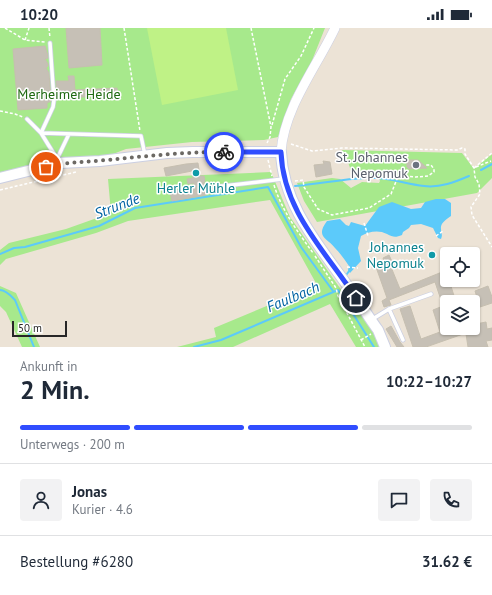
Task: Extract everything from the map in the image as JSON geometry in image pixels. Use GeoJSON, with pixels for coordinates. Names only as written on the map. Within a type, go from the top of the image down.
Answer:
{"type":"FeatureCollection","features":[{"type":"Feature","properties":{"kind":"main road"},"geometry":{"type":"LineString","coordinates":[[0,178],[59,161],[193,152],[281,152],[284,178],[298,214],[378,330],[385,347]]}},
{"type":"Feature","properties":{"kind":"street"},"geometry":{"type":"LineString","coordinates":[[281,152],[284,132],[290,114],[335,28]]}},
{"type":"Feature","properties":{"kind":"lane"},"geometry":{"type":"LineString","coordinates":[[41,132],[53,107],[54,100],[50,43]]}},
{"type":"Feature","properties":{"kind":"lane"},"geometry":{"type":"LineString","coordinates":[[27,119],[41,132],[59,161]]}},
{"type":"Feature","properties":{"kind":"lane"},"geometry":{"type":"LineString","coordinates":[[41,132],[141,136],[145,156]]}},
{"type":"Feature","properties":{"kind":"lane"},"geometry":{"type":"LineString","coordinates":[[59,161],[69,134]]}},
{"type":"Feature","properties":{"kind":"lane"},"geometry":{"type":"LineString","coordinates":[[215,187],[284,178]]}},
{"type":"Feature","properties":{"kind":"lane"},"geometry":{"type":"LineString","coordinates":[[371,320],[389,309],[431,294]]}},
{"type":"Feature","properties":{"kind":"lane"},"geometry":{"type":"LineString","coordinates":[[389,309],[402,340]]}},
{"type":"Feature","properties":{"kind":"path"},"geometry":{"type":"LineString","coordinates":[[4,28],[25,40],[50,43],[49,28]]}},
{"type":"Feature","properties":{"kind":"path"},"geometry":{"type":"LineString","coordinates":[[25,40],[29,28]]}},
{"type":"Feature","properties":{"kind":"path"},"geometry":{"type":"LineString","coordinates":[[124,28],[141,136]]}},
{"type":"Feature","properties":{"kind":"path"},"geometry":{"type":"LineString","coordinates":[[251,28],[272,127]]}},
{"type":"Feature","properties":{"kind":"path"},"geometry":{"type":"LineString","coordinates":[[270,137],[285,79],[301,56],[314,28]]}},
{"type":"Feature","properties":{"kind":"path"},"geometry":{"type":"LineString","coordinates":[[0,111],[15,114],[27,119]]}},
{"type":"Feature","properties":{"kind":"path"},"geometry":{"type":"LineString","coordinates":[[290,139],[290,144],[312,151],[342,148],[457,150],[462,148],[465,150],[465,154],[475,169],[475,177],[479,184],[480,194],[471,207],[472,215],[492,246]]}},
{"type":"Feature","properties":{"kind":"path"},"geometry":{"type":"LineString","coordinates":[[475,169],[492,153]]}},
{"type":"Feature","properties":{"kind":"path"},"geometry":{"type":"LineString","coordinates":[[475,169],[491,161]]}},
{"type":"Feature","properties":{"kind":"path"},"geometry":{"type":"LineString","coordinates":[[296,181],[303,180],[304,185],[318,209],[332,215],[369,208],[391,194],[397,180],[404,176],[428,176],[434,172],[431,165],[426,165]]}},
{"type":"Feature","properties":{"kind":"path"},"geometry":{"type":"LineString","coordinates":[[0,190],[79,171]]}},
{"type":"Feature","properties":{"kind":"path"},"geometry":{"type":"LineString","coordinates":[[364,223],[368,236]]}},
{"type":"Feature","properties":{"kind":"path"},"geometry":{"type":"LineString","coordinates":[[436,236],[443,231]]}},
{"type":"Feature","properties":{"kind":"path"},"geometry":{"type":"LineString","coordinates":[[347,267],[358,268]]}},
{"type":"Feature","properties":{"kind":"path"},"geometry":{"type":"LineString","coordinates":[[336,288],[338,296],[365,347]]}},
{"type":"Feature","properties":{"kind":"path"},"geometry":{"type":"LineString","coordinates":[[361,340],[373,333]]}},
{"type":"Feature","properties":{"kind":"green space","name":"Merheimer Heide"},"geometry":{"type":"Polygon","coordinates":[[[0,28],[325,28],[311,63],[291,99],[278,137],[264,140],[192,142],[126,149],[100,159],[0,174],[0,28]]]}},
{"type":"Feature","properties":{"kind":"green space"},"geometry":{"type":"Polygon","coordinates":[[[147,28],[226,28],[238,90],[162,105],[147,28]]]}},
{"type":"Feature","properties":{"kind":"green space"},"geometry":{"type":"Polygon","coordinates":[[[342,150],[462,153],[474,169],[492,154],[492,178],[477,193],[317,222],[304,201],[297,183],[332,178],[340,179],[351,188],[362,182],[379,183],[380,181],[379,178],[369,177],[359,170],[351,171],[342,150]]]}},
{"type":"Feature","properties":{"kind":"green space"},"geometry":{"type":"Polygon","coordinates":[[[271,172],[290,217],[347,298],[359,311],[378,339],[381,347],[356,347],[330,304],[233,347],[177,347],[216,337],[214,328],[317,285],[270,200],[128,221],[96,233],[6,259],[0,265],[0,250],[9,243],[66,229],[111,213],[108,179],[271,172]]]}},
{"type":"Feature","properties":{"kind":"green space"},"geometry":{"type":"Polygon","coordinates":[[[0,286],[16,293],[40,347],[22,347],[6,312],[0,306],[0,286]]]}},
{"type":"Feature","properties":{"kind":"water"},"geometry":{"type":"Polygon","coordinates":[[[436,199],[445,199],[451,203],[451,216],[444,221],[441,227],[441,239],[438,238],[433,228],[421,224],[411,225],[403,232],[402,235],[398,237],[384,232],[367,233],[361,236],[358,248],[361,261],[350,273],[348,270],[349,266],[346,261],[322,234],[327,221],[340,219],[349,226],[351,222],[365,226],[379,207],[392,202],[411,209],[421,208],[425,202],[436,199]]]}},
{"type":"Feature","properties":{"kind":"building"},"geometry":{"type":"Polygon","coordinates":[[[66,28],[100,28],[102,65],[69,68],[66,28]]]}},
{"type":"Feature","properties":{"kind":"building"},"geometry":{"type":"Polygon","coordinates":[[[45,46],[48,56],[48,58],[45,59],[48,64],[46,68],[49,73],[51,101],[47,103],[47,108],[18,110],[13,49],[45,46]]]}},
{"type":"Feature","properties":{"kind":"building"},"geometry":{"type":"Polygon","coordinates":[[[68,76],[74,76],[75,90],[117,88],[118,97],[109,98],[108,95],[57,99],[56,81],[69,81],[68,76]]]}},
{"type":"Feature","properties":{"kind":"building","name":"St. Johannes Nepomuk"},"geometry":{"type":"Polygon","coordinates":[[[409,160],[418,160],[427,168],[409,169],[407,167],[407,162],[409,160]]]}},
{"type":"Feature","properties":{"kind":"building"},"geometry":{"type":"Polygon","coordinates":[[[323,161],[330,162],[332,174],[316,177],[314,165],[324,164],[323,161]]]}},
{"type":"Feature","properties":{"kind":"building"},"geometry":{"type":"Polygon","coordinates":[[[198,163],[200,176],[204,176],[206,195],[172,201],[170,192],[194,187],[194,183],[188,184],[187,179],[193,178],[192,171],[166,176],[164,168],[198,163]]]}},
{"type":"Feature","properties":{"kind":"building"},"geometry":{"type":"Polygon","coordinates":[[[389,255],[394,266],[391,267],[400,289],[440,273],[440,287],[451,287],[454,295],[440,295],[440,297],[435,282],[389,300],[391,305],[384,307],[382,301],[387,298],[376,267],[385,263],[383,258],[389,255]]]}},
{"type":"Feature","properties":{"kind":"building"},"geometry":{"type":"Polygon","coordinates":[[[488,286],[492,297],[492,303],[480,307],[480,295],[476,295],[475,291],[488,286]]]}},
{"type":"Feature","properties":{"kind":"building"},"geometry":{"type":"Polygon","coordinates":[[[410,306],[421,339],[440,332],[440,335],[460,335],[426,347],[413,347],[400,309],[410,306]]]}},
{"type":"Feature","properties":{"kind":"building"},"geometry":{"type":"Polygon","coordinates":[[[440,307],[440,332],[433,310],[440,307]]]}},
{"type":"Feature","properties":{"kind":"building"},"geometry":{"type":"Polygon","coordinates":[[[486,322],[487,329],[492,328],[492,340],[486,341],[488,347],[468,347],[466,335],[480,335],[480,323],[486,322]]]}},
{"type":"Feature","properties":{"kind":"building"},"geometry":{"type":"Polygon","coordinates":[[[391,326],[404,347],[397,347],[386,329],[391,326]]]}},
{"type":"Feature","properties":{"kind":"waterway","name":"Strunde"},"geometry":{"type":"LineString","coordinates":[[481,170],[492,164]]}},
{"type":"Feature","properties":{"kind":"waterway","name":"Strunde"},"geometry":{"type":"LineString","coordinates":[[295,186],[348,179],[373,178],[388,179],[417,185],[436,186],[469,176]]}},
{"type":"Feature","properties":{"kind":"waterway","name":"Strunde"},"geometry":{"type":"LineString","coordinates":[[0,254],[14,248],[25,247],[99,226],[135,208],[268,187],[301,247],[333,291]]}},
{"type":"Feature","properties":{"kind":"waterway","name":"Faulbach"},"geometry":{"type":"LineString","coordinates":[[0,290],[6,292],[15,300],[34,347]]}},
{"type":"Feature","properties":{"kind":"waterway","name":"Faulbach"},"geometry":{"type":"LineString","coordinates":[[194,347],[221,340],[338,290],[374,347]]}},
{"type":"Feature","properties":{"kind":"way so far"},"geometry":{"type":"LineString","coordinates":[[46,167],[60,163],[100,161],[193,152],[224,152]]}},
{"type":"Feature","properties":{"kind":"place","name":"St. Johannes Nepomuk"},"geometry":{"type":"Point","coordinates":[416,165]}},
{"type":"Feature","properties":{"kind":"place","name":"Herler Mühle"},"geometry":{"type":"Point","coordinates":[196,173]}},
{"type":"Feature","properties":{"kind":"place","name":"Johannes Nepomuk"},"geometry":{"type":"Point","coordinates":[432,255]}},
{"type":"Feature","properties":{"kind":"route"},"geometry":{"type":"LineString","coordinates":[[224,152],[281,152],[285,182],[298,214],[320,249],[356,298]]}}]}
